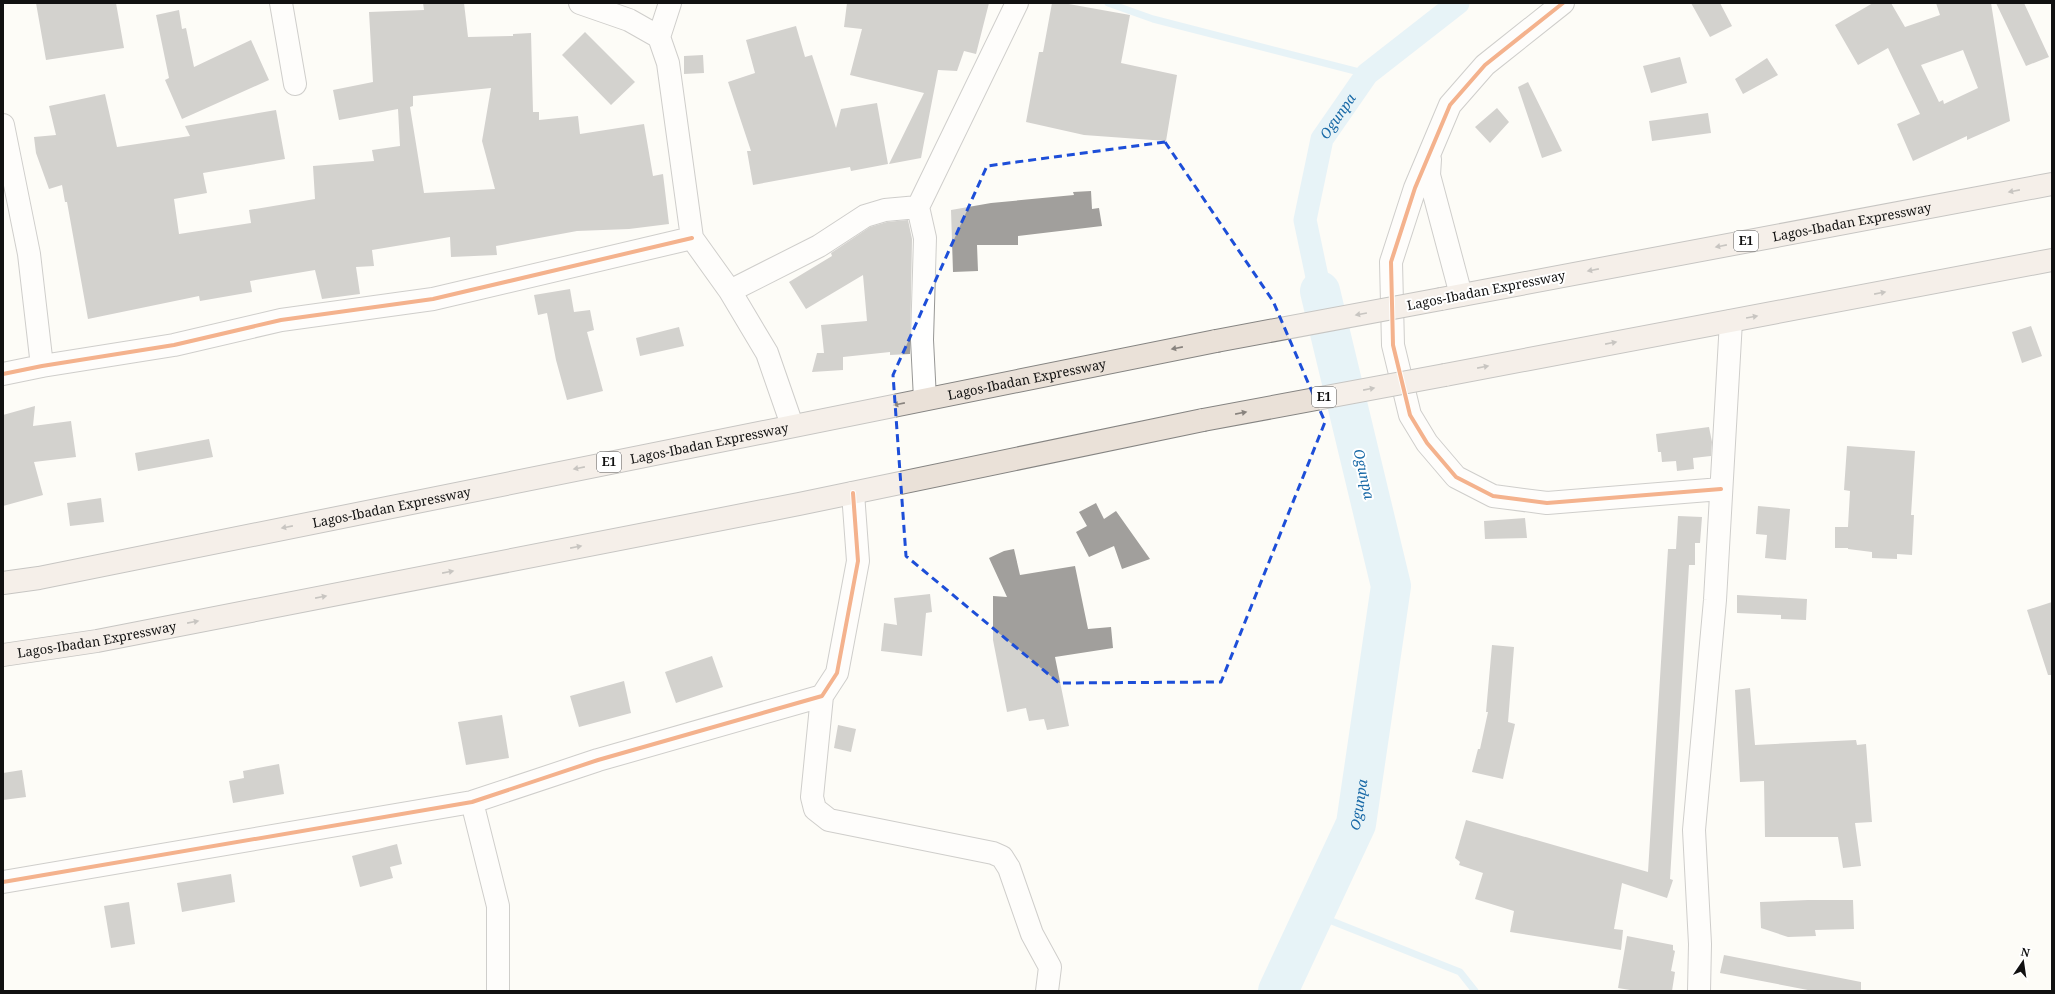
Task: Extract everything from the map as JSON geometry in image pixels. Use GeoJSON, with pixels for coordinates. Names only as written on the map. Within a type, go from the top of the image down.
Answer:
{"type":"FeatureCollection","features":[{"type":"Feature","properties":{"kind":"highway","name":"Lagos-Ibadan Expressway"},"geometry":{"type":"LineString","coordinates":[[3,583],[47,576],[792,425],[1216,341],[2052,184]]}},
{"type":"Feature","properties":{"kind":"highway","name":"Lagos-Ibadan Expressway"},"geometry":{"type":"LineString","coordinates":[[3,655],[97,640],[853,492],[1203,420],[2052,260]]}},
{"type":"Feature","properties":{"kind":"street"},"geometry":{"type":"LineString","coordinates":[[281,3],[295,84]]}},
{"type":"Feature","properties":{"kind":"street"},"geometry":{"type":"LineString","coordinates":[[580,3],[629,20],[659,37]]}},
{"type":"Feature","properties":{"kind":"street"},"geometry":{"type":"LineString","coordinates":[[670,3],[659,37],[668,63],[692,238],[730,291],[767,353],[792,425]]}},
{"type":"Feature","properties":{"kind":"street"},"geometry":{"type":"LineString","coordinates":[[925,399],[922,340],[925,238],[918,206],[1017,3]]}},
{"type":"Feature","properties":{"kind":"street"},"geometry":{"type":"LineString","coordinates":[[1563,3],[1485,65],[1450,105],[1415,188],[1391,262],[1393,345],[1410,415],[1427,444],[1456,477],[1493,496],[1547,503],[1721,489]]}},
{"type":"Feature","properties":{"kind":"street"},"geometry":{"type":"LineString","coordinates":[[4,134],[29,254],[42,366]]}},
{"type":"Feature","properties":{"kind":"street"},"geometry":{"type":"LineString","coordinates":[[1431,148],[1429,175],[1451,297]]}},
{"type":"Feature","properties":{"kind":"street"},"geometry":{"type":"LineString","coordinates":[[730,291],[818,246],[861,218],[885,210],[918,206]]}},
{"type":"Feature","properties":{"kind":"street"},"geometry":{"type":"LineString","coordinates":[[3,374],[42,366],[174,345],[282,320],[433,299],[616,258],[692,238]]}},
{"type":"Feature","properties":{"kind":"street"},"geometry":{"type":"LineString","coordinates":[[1698,991],[1700,944],[1694,830],[1715,600],[1731,321]]}},
{"type":"Feature","properties":{"kind":"street"},"geometry":{"type":"LineString","coordinates":[[853,492],[858,561],[838,673],[822,696],[812,797],[815,809],[829,820],[993,853],[1002,857],[1013,880],[1032,934],[1050,967],[1047,991]]}},
{"type":"Feature","properties":{"kind":"street"},"geometry":{"type":"LineString","coordinates":[[3,882],[472,802],[598,760],[822,696]]}},
{"type":"Feature","properties":{"kind":"street"},"geometry":{"type":"LineString","coordinates":[[472,802],[498,906],[498,991]]}},
{"type":"Feature","properties":{"kind":"highlighted area"},"geometry":{"type":"Polygon","coordinates":[[[1165,142],[1273,301],[1325,422],[1221,682],[1059,683],[906,556],[893,375],[987,166],[1165,142]]]}},
{"type":"Feature","properties":{"kind":"building"},"geometry":{"type":"Polygon","coordinates":[[[36,3],[116,3],[124,48],[46,60],[36,3]]]}},
{"type":"Feature","properties":{"kind":"building"},"geometry":{"type":"Polygon","coordinates":[[[423,3],[464,3],[468,37],[513,36],[513,34],[531,33],[533,112],[539,112],[539,120],[578,116],[580,134],[644,124],[653,176],[663,174],[669,224],[629,229],[577,231],[496,246],[497,255],[451,257],[450,237],[372,250],[374,266],[356,267],[360,294],[322,299],[315,270],[250,281],[252,292],[200,301],[199,296],[88,319],[67,202],[65,202],[62,185],[49,189],[36,153],[34,137],[56,135],[49,106],[105,94],[117,147],[190,136],[185,126],[276,110],[285,159],[203,173],[207,193],[174,199],[179,234],[251,223],[249,210],[315,199],[313,166],[374,161],[372,150],[400,146],[398,109],[339,120],[333,90],[373,82],[369,12],[424,10],[423,3]],[[491,88],[413,96],[413,106],[410,107],[424,193],[495,189],[482,141],[491,88]]]}},
{"type":"Feature","properties":{"kind":"building"},"geometry":{"type":"Polygon","coordinates":[[[847,3],[989,3],[976,54],[964,51],[957,71],[938,70],[921,158],[889,164],[924,93],[850,75],[862,29],[844,27],[847,3]]]}},
{"type":"Feature","properties":{"kind":"building"},"geometry":{"type":"Polygon","coordinates":[[[1052,3],[1063,3],[1130,15],[1121,63],[1177,75],[1166,141],[1084,135],[1026,122],[1039,52],[1043,52],[1052,3]]]}},
{"type":"Feature","properties":{"kind":"building"},"geometry":{"type":"Polygon","coordinates":[[[1691,3],[1720,3],[1732,26],[1710,37],[1691,3]]]}},
{"type":"Feature","properties":{"kind":"building"},"geometry":{"type":"Polygon","coordinates":[[[1873,3],[1891,3],[1905,27],[1940,15],[1936,3],[1991,3],[2010,121],[1967,140],[1967,136],[1913,161],[1897,124],[1920,114],[1888,48],[1858,65],[1835,25],[1873,3]],[[1963,50],[1921,65],[1939,102],[1943,100],[1944,104],[1978,88],[1963,50]]]}},
{"type":"Feature","properties":{"kind":"building"},"geometry":{"type":"Polygon","coordinates":[[[1996,3],[2024,3],[2049,57],[2026,66],[1996,3]]]}},
{"type":"Feature","properties":{"kind":"building"},"geometry":{"type":"Polygon","coordinates":[[[179,10],[182,29],[186,28],[194,67],[251,40],[269,80],[182,119],[165,80],[169,78],[156,15],[179,10]]]}},
{"type":"Feature","properties":{"kind":"building"},"geometry":{"type":"Polygon","coordinates":[[[796,26],[805,57],[812,55],[836,128],[841,109],[877,103],[888,164],[851,171],[850,167],[753,185],[747,151],[751,151],[728,82],[755,73],[746,40],[796,26]]]}},
{"type":"Feature","properties":{"kind":"building"},"geometry":{"type":"Polygon","coordinates":[[[585,32],[635,82],[611,105],[562,55],[585,32]]]}},
{"type":"Feature","properties":{"kind":"building"},"geometry":{"type":"Polygon","coordinates":[[[703,55],[704,73],[684,74],[684,56],[703,55]]]}},
{"type":"Feature","properties":{"kind":"building"},"geometry":{"type":"Polygon","coordinates":[[[1680,57],[1687,83],[1651,93],[1643,66],[1680,57]]]}},
{"type":"Feature","properties":{"kind":"building"},"geometry":{"type":"Polygon","coordinates":[[[1767,58],[1778,75],[1743,94],[1735,79],[1767,58]]]}},
{"type":"Feature","properties":{"kind":"building"},"geometry":{"type":"Polygon","coordinates":[[[1528,82],[1562,151],[1542,158],[1518,87],[1528,82]]]}},
{"type":"Feature","properties":{"kind":"building"},"geometry":{"type":"Polygon","coordinates":[[[1497,108],[1509,122],[1490,143],[1475,127],[1497,108]]]}},
{"type":"Feature","properties":{"kind":"building"},"geometry":{"type":"Polygon","coordinates":[[[1708,113],[1711,133],[1652,141],[1649,121],[1708,113]]]}},
{"type":"Feature","properties":{"kind":"building"},"geometry":{"type":"Polygon","coordinates":[[[1091,191],[1092,209],[1099,208],[1102,226],[1018,236],[1018,245],[977,245],[978,271],[953,272],[951,210],[991,203],[1074,195],[1073,192],[1091,191]]]}},
{"type":"Feature","properties":{"kind":"building"},"geometry":{"type":"Polygon","coordinates":[[[908,220],[912,239],[910,354],[890,355],[890,352],[843,357],[843,370],[812,372],[817,353],[824,353],[821,325],[867,321],[863,275],[806,309],[789,282],[832,256],[831,253],[870,227],[887,222],[908,220]]]}},
{"type":"Feature","properties":{"kind":"building"},"geometry":{"type":"Polygon","coordinates":[[[570,289],[574,312],[590,310],[594,330],[587,332],[603,391],[567,400],[556,360],[547,313],[538,315],[534,295],[570,289]]]}},
{"type":"Feature","properties":{"kind":"building"},"geometry":{"type":"Polygon","coordinates":[[[2031,326],[2042,356],[2022,363],[2012,332],[2031,326]]]}},
{"type":"Feature","properties":{"kind":"building"},"geometry":{"type":"Polygon","coordinates":[[[679,327],[684,346],[640,356],[636,338],[679,327]]]}},
{"type":"Feature","properties":{"kind":"building"},"geometry":{"type":"Polygon","coordinates":[[[35,406],[33,426],[71,421],[76,457],[34,462],[43,495],[3,506],[3,415],[35,406]]]}},
{"type":"Feature","properties":{"kind":"building"},"geometry":{"type":"Polygon","coordinates":[[[1709,427],[1712,442],[1711,456],[1693,458],[1694,469],[1677,471],[1676,461],[1662,462],[1661,452],[1658,452],[1656,434],[1709,427]]]}},
{"type":"Feature","properties":{"kind":"building"},"geometry":{"type":"Polygon","coordinates":[[[209,439],[213,457],[138,471],[135,453],[209,439]]]}},
{"type":"Feature","properties":{"kind":"building"},"geometry":{"type":"Polygon","coordinates":[[[1847,446],[1915,451],[1911,515],[1914,515],[1912,555],[1897,554],[1897,559],[1872,558],[1872,552],[1848,548],[1835,548],[1835,527],[1848,527],[1850,491],[1844,490],[1847,446]]]}},
{"type":"Feature","properties":{"kind":"building"},"geometry":{"type":"Polygon","coordinates":[[[101,498],[104,522],[70,526],[67,503],[101,498]]]}},
{"type":"Feature","properties":{"kind":"building"},"geometry":{"type":"Polygon","coordinates":[[[1096,503],[1104,519],[1116,511],[1150,559],[1122,569],[1114,546],[1089,557],[1076,532],[1087,526],[1079,512],[1096,503]]]}},
{"type":"Feature","properties":{"kind":"building"},"geometry":{"type":"Polygon","coordinates":[[[1758,506],[1790,509],[1786,560],[1765,558],[1767,535],[1756,534],[1758,506]]]}},
{"type":"Feature","properties":{"kind":"building"},"geometry":{"type":"Polygon","coordinates":[[[1678,516],[1702,517],[1700,543],[1695,543],[1695,565],[1689,565],[1670,879],[1673,880],[1667,898],[1622,883],[1614,929],[1623,930],[1621,950],[1510,932],[1514,911],[1475,899],[1483,873],[1459,865],[1460,862],[1455,858],[1466,820],[1648,872],[1668,549],[1676,549],[1678,516]]]}},
{"type":"Feature","properties":{"kind":"building"},"geometry":{"type":"Polygon","coordinates":[[[1525,518],[1527,538],[1485,539],[1484,521],[1525,518]]]}},
{"type":"Feature","properties":{"kind":"building"},"geometry":{"type":"Polygon","coordinates":[[[1014,549],[1020,575],[1075,566],[1088,629],[1111,627],[1113,648],[1055,657],[1069,726],[1047,730],[1044,719],[1029,721],[1026,708],[1007,712],[993,640],[993,596],[1007,597],[989,558],[1004,551],[1014,549]]]}},
{"type":"Feature","properties":{"kind":"building"},"geometry":{"type":"Polygon","coordinates":[[[930,594],[932,612],[926,613],[922,656],[881,651],[884,623],[897,625],[894,598],[930,594]]]}},
{"type":"Feature","properties":{"kind":"building"},"geometry":{"type":"Polygon","coordinates":[[[1737,595],[1807,599],[1806,620],[1781,619],[1781,615],[1737,613],[1737,595]]]}},
{"type":"Feature","properties":{"kind":"building"},"geometry":{"type":"Polygon","coordinates":[[[2052,602],[2052,675],[2048,675],[2027,610],[2052,602]]]}},
{"type":"Feature","properties":{"kind":"building"},"geometry":{"type":"Polygon","coordinates":[[[1492,645],[1514,647],[1508,722],[1515,724],[1503,779],[1472,772],[1478,749],[1480,749],[1488,712],[1486,712],[1492,645]]]}},
{"type":"Feature","properties":{"kind":"building"},"geometry":{"type":"Polygon","coordinates":[[[712,656],[723,687],[676,703],[665,672],[712,656]]]}},
{"type":"Feature","properties":{"kind":"building"},"geometry":{"type":"Polygon","coordinates":[[[624,681],[631,713],[579,727],[570,696],[624,681]]]}},
{"type":"Feature","properties":{"kind":"building"},"geometry":{"type":"Polygon","coordinates":[[[1750,688],[1755,745],[1856,740],[1857,745],[1866,744],[1872,822],[1855,823],[1861,866],[1843,868],[1838,837],[1765,837],[1764,781],[1740,782],[1735,690],[1750,688]]]}},
{"type":"Feature","properties":{"kind":"building"},"geometry":{"type":"Polygon","coordinates":[[[502,715],[509,758],[466,765],[458,722],[502,715]]]}},
{"type":"Feature","properties":{"kind":"building"},"geometry":{"type":"Polygon","coordinates":[[[838,725],[856,729],[851,752],[834,748],[838,725]]]}},
{"type":"Feature","properties":{"kind":"building"},"geometry":{"type":"Polygon","coordinates":[[[279,764],[284,794],[233,803],[229,781],[244,778],[243,771],[279,764]]]}},
{"type":"Feature","properties":{"kind":"building"},"geometry":{"type":"Polygon","coordinates":[[[22,770],[26,797],[3,800],[3,773],[22,770]]]}},
{"type":"Feature","properties":{"kind":"building"},"geometry":{"type":"Polygon","coordinates":[[[397,844],[402,864],[390,867],[393,878],[360,887],[352,856],[397,844]]]}},
{"type":"Feature","properties":{"kind":"building"},"geometry":{"type":"Polygon","coordinates":[[[231,874],[235,902],[182,912],[177,883],[231,874]]]}},
{"type":"Feature","properties":{"kind":"building"},"geometry":{"type":"Polygon","coordinates":[[[1853,900],[1854,929],[1815,930],[1816,936],[1788,937],[1761,928],[1760,902],[1853,900]]]}},
{"type":"Feature","properties":{"kind":"building"},"geometry":{"type":"Polygon","coordinates":[[[129,902],[135,944],[111,948],[104,906],[129,902]]]}},
{"type":"Feature","properties":{"kind":"building"},"geometry":{"type":"Polygon","coordinates":[[[1627,936],[1673,945],[1673,950],[1675,951],[1671,971],[1675,972],[1672,991],[1636,991],[1618,988],[1627,936]]]}},
{"type":"Feature","properties":{"kind":"building"},"geometry":{"type":"Polygon","coordinates":[[[1724,955],[1861,982],[1861,991],[1813,991],[1720,973],[1724,955]]]}},
{"type":"Feature","properties":{"kind":"waterway"},"geometry":{"type":"LineString","coordinates":[[1108,3],[1153,19],[1367,74]]}},
{"type":"Feature","properties":{"kind":"waterway","name":"Ogunpa"},"geometry":{"type":"LineString","coordinates":[[1320,291],[1305,220],[1322,139],[1367,74],[1458,3]]}},
{"type":"Feature","properties":{"kind":"waterway","name":"Ogunpa"},"geometry":{"type":"LineString","coordinates":[[1278,991],[1356,824],[1391,586],[1320,291]]}},
{"type":"Feature","properties":{"kind":"waterway"},"geometry":{"type":"LineString","coordinates":[[1314,914],[1460,972],[1475,991]]}},
{"type":"Feature","properties":{"kind":"cycle path"},"geometry":{"type":"LineString","coordinates":[[1563,3],[1485,65],[1450,105],[1415,188],[1391,262],[1393,345],[1410,415],[1427,443],[1456,477],[1493,496],[1547,503],[1721,489]]}},
{"type":"Feature","properties":{"kind":"cycle path"},"geometry":{"type":"LineString","coordinates":[[3,374],[42,366],[174,345],[281,320],[433,299],[692,238]]}},
{"type":"Feature","properties":{"kind":"cycle path"},"geometry":{"type":"LineString","coordinates":[[3,882],[472,802],[598,760],[822,696],[837,673],[858,561],[853,493]]}}]}
